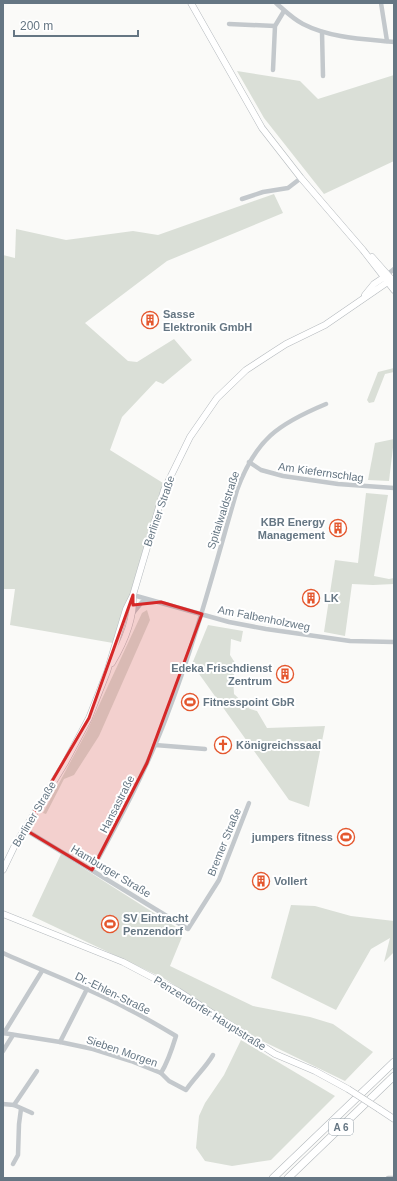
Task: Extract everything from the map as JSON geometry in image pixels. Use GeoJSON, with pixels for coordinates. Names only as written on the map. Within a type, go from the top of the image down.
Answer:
{"type":"FeatureCollection","features":[{"type":"Feature","properties":{"kind":"highway","name":"A 6"},"geometry":{"type":"LineString","coordinates":[[273,1178],[394,1062]]}},
{"type":"Feature","properties":{"kind":"highway","name":"A 6"},"geometry":{"type":"LineString","coordinates":[[288,1178],[394,1076]]}},
{"type":"Feature","properties":{"kind":"main road"},"geometry":{"type":"LineString","coordinates":[[190,3],[262,128],[301,178],[390,279],[394,290]]}},
{"type":"Feature","properties":{"kind":"main road","name":"Berliner Straße"},"geometry":{"type":"LineString","coordinates":[[3,870],[24,829],[70,753],[89,718],[107,672],[126,609],[133,595],[164,490],[190,437],[218,398],[246,370],[286,344],[325,325],[390,279]]}},
{"type":"Feature","properties":{"kind":"main road","name":"Berliner Straße"},"geometry":{"type":"LineString","coordinates":[[107,672],[124,639],[134,604],[133,595]]}},
{"type":"Feature","properties":{"kind":"main road"},"geometry":{"type":"LineString","coordinates":[[3,909],[11,917]]}},
{"type":"Feature","properties":{"kind":"main road","name":"Penzendorfer Hauptstraße"},"geometry":{"type":"LineString","coordinates":[[3,914],[123,962],[178,991],[275,1054],[321,1074],[348,1089],[394,1119]]}},
{"type":"Feature","properties":{"kind":"street"},"geometry":{"type":"LineString","coordinates":[[276,3],[284,11],[303,24],[322,32],[394,42]]}},
{"type":"Feature","properties":{"kind":"street"},"geometry":{"type":"LineString","coordinates":[[381,3],[387,41]]}},
{"type":"Feature","properties":{"kind":"street"},"geometry":{"type":"LineString","coordinates":[[273,70],[275,26],[284,11]]}},
{"type":"Feature","properties":{"kind":"street"},"geometry":{"type":"LineString","coordinates":[[229,24],[275,26]]}},
{"type":"Feature","properties":{"kind":"street"},"geometry":{"type":"LineString","coordinates":[[322,32],[323,76]]}},
{"type":"Feature","properties":{"kind":"street"},"geometry":{"type":"LineString","coordinates":[[242,199],[263,192],[288,188],[301,178]]}},
{"type":"Feature","properties":{"kind":"street"},"geometry":{"type":"LineString","coordinates":[[390,279],[394,269]]}},
{"type":"Feature","properties":{"kind":"street","name":"Spitalwaldstraße"},"geometry":{"type":"LineString","coordinates":[[202,614],[237,490],[249,462],[270,436],[284,424],[300,415],[326,404]]}},
{"type":"Feature","properties":{"kind":"street","name":"Am Kiefernschlag"},"geometry":{"type":"LineString","coordinates":[[249,462],[261,470],[283,476],[331,484],[394,488]]}},
{"type":"Feature","properties":{"kind":"street","name":"Am Falbenholzweg"},"geometry":{"type":"LineString","coordinates":[[133,595],[240,624],[312,637],[350,641],[394,642]]}},
{"type":"Feature","properties":{"kind":"street"},"geometry":{"type":"LineString","coordinates":[[131,616],[142,602],[160,602]]}},
{"type":"Feature","properties":{"kind":"street","name":"Hansastraße"},"geometry":{"type":"LineString","coordinates":[[92,870],[124,810],[155,745],[166,718],[202,614]]}},
{"type":"Feature","properties":{"kind":"street"},"geometry":{"type":"LineString","coordinates":[[155,745],[205,749]]}},
{"type":"Feature","properties":{"kind":"street","name":"Bremer Straße"},"geometry":{"type":"LineString","coordinates":[[188,928],[219,880],[249,803]]}},
{"type":"Feature","properties":{"kind":"street","name":"Hamburger Straße"},"geometry":{"type":"LineString","coordinates":[[24,829],[188,928]]}},
{"type":"Feature","properties":{"kind":"street","name":"Dr.-Ehlen-Straße"},"geometry":{"type":"LineString","coordinates":[[3,953],[130,1009],[176,1036],[165,1067],[161,1073]]}},
{"type":"Feature","properties":{"kind":"street"},"geometry":{"type":"LineString","coordinates":[[4,1033],[42,971]]}},
{"type":"Feature","properties":{"kind":"street"},"geometry":{"type":"LineString","coordinates":[[60,1042],[87,989]]}},
{"type":"Feature","properties":{"kind":"street","name":"Sieben Morgen"},"geometry":{"type":"LineString","coordinates":[[4,1033],[93,1049],[131,1061],[161,1073],[168,1081],[186,1090],[196,1075],[207,1065],[213,1055]]}},
{"type":"Feature","properties":{"kind":"street"},"geometry":{"type":"LineString","coordinates":[[3,1051],[13,1035]]}},
{"type":"Feature","properties":{"kind":"street"},"geometry":{"type":"LineString","coordinates":[[14,1106],[37,1071]]}},
{"type":"Feature","properties":{"kind":"street"},"geometry":{"type":"LineString","coordinates":[[3,1104],[14,1106],[32,1113]]}},
{"type":"Feature","properties":{"kind":"street"},"geometry":{"type":"LineString","coordinates":[[13,1164],[18,1155],[21,1109]]}},
{"type":"Feature","properties":{"kind":"street"},"geometry":{"type":"LineString","coordinates":[[388,1178],[394,1178]]}},
{"type":"Feature","properties":{"kind":"highlighted area"},"geometry":{"type":"Polygon","coordinates":[[[133,595],[133,605],[161,602],[202,614],[147,763],[92,870],[24,829],[89,718],[133,595]]]}},
{"type":"Feature","properties":{"kind":"shaded area"},"geometry":{"type":"Polygon","coordinates":[[[237,71],[300,81],[318,99],[394,75],[394,161],[324,194],[264,118],[237,71]]]}},
{"type":"Feature","properties":{"kind":"shaded area"},"geometry":{"type":"Polygon","coordinates":[[[274,194],[283,213],[167,261],[85,323],[128,361],[137,362],[174,339],[192,360],[163,384],[156,381],[122,417],[110,450],[163,483],[131,591],[113,643],[10,625],[15,589],[3,589],[3,255],[15,258],[16,229],[66,240],[133,231],[158,235],[274,194]]]}},
{"type":"Feature","properties":{"kind":"shaded area"},"geometry":{"type":"Polygon","coordinates":[[[394,368],[394,372],[385,374],[374,402],[369,403],[367,400],[378,372],[394,368]]]}},
{"type":"Feature","properties":{"kind":"shaded area"},"geometry":{"type":"Polygon","coordinates":[[[394,439],[389,481],[368,480],[375,443],[394,439]]]}},
{"type":"Feature","properties":{"kind":"shaded area"},"geometry":{"type":"Polygon","coordinates":[[[366,493],[388,495],[374,576],[389,579],[394,578],[394,584],[352,584],[345,636],[324,632],[335,560],[358,563],[366,493]]]}},
{"type":"Feature","properties":{"kind":"shaded area"},"geometry":{"type":"Polygon","coordinates":[[[147,610],[150,620],[99,736],[74,775],[64,779],[46,814],[43,813],[87,731],[142,613],[147,610]]]}},
{"type":"Feature","properties":{"kind":"shaded area"},"geometry":{"type":"Polygon","coordinates":[[[208,625],[243,631],[241,642],[231,639],[230,655],[237,666],[233,677],[234,694],[250,709],[257,711],[267,728],[325,726],[309,807],[289,800],[192,664],[208,625]]]}},
{"type":"Feature","properties":{"kind":"shaded area"},"geometry":{"type":"Polygon","coordinates":[[[61,854],[184,932],[170,966],[253,1006],[310,1017],[333,1024],[373,1052],[345,1081],[246,1033],[165,979],[32,916],[61,854]]]}},
{"type":"Feature","properties":{"kind":"shaded area"},"geometry":{"type":"Polygon","coordinates":[[[291,905],[315,906],[351,916],[394,921],[394,952],[384,962],[390,938],[371,949],[336,1010],[271,978],[291,905]]]}},
{"type":"Feature","properties":{"kind":"shaded area"},"geometry":{"type":"Polygon","coordinates":[[[241,1040],[335,1096],[271,1160],[232,1166],[205,1161],[196,1148],[199,1116],[205,1103],[224,1075],[241,1040]]]}},
{"type":"Feature","properties":{"kind":"place","name":"Sasse Elektronik GmbH"},"geometry":{"type":"Point","coordinates":[150,320]}},
{"type":"Feature","properties":{"kind":"place","name":"KBR Energy Management"},"geometry":{"type":"Point","coordinates":[338,528]}},
{"type":"Feature","properties":{"kind":"place","name":"LK"},"geometry":{"type":"Point","coordinates":[311,598]}},
{"type":"Feature","properties":{"kind":"place","name":"Edeka Frischdienst Zentrum"},"geometry":{"type":"Point","coordinates":[285,674]}},
{"type":"Feature","properties":{"kind":"place","name":"Fitnesspoint GbR"},"geometry":{"type":"Point","coordinates":[190,702]}},
{"type":"Feature","properties":{"kind":"place","name":"Königreichssaal"},"geometry":{"type":"Point","coordinates":[223,745]}},
{"type":"Feature","properties":{"kind":"place","name":"jumpers fitness"},"geometry":{"type":"Point","coordinates":[346,837]}},
{"type":"Feature","properties":{"kind":"place","name":"Vollert"},"geometry":{"type":"Point","coordinates":[261,881]}},
{"type":"Feature","properties":{"kind":"place","name":"SV Eintracht Penzendorf"},"geometry":{"type":"Point","coordinates":[110,924]}}]}
